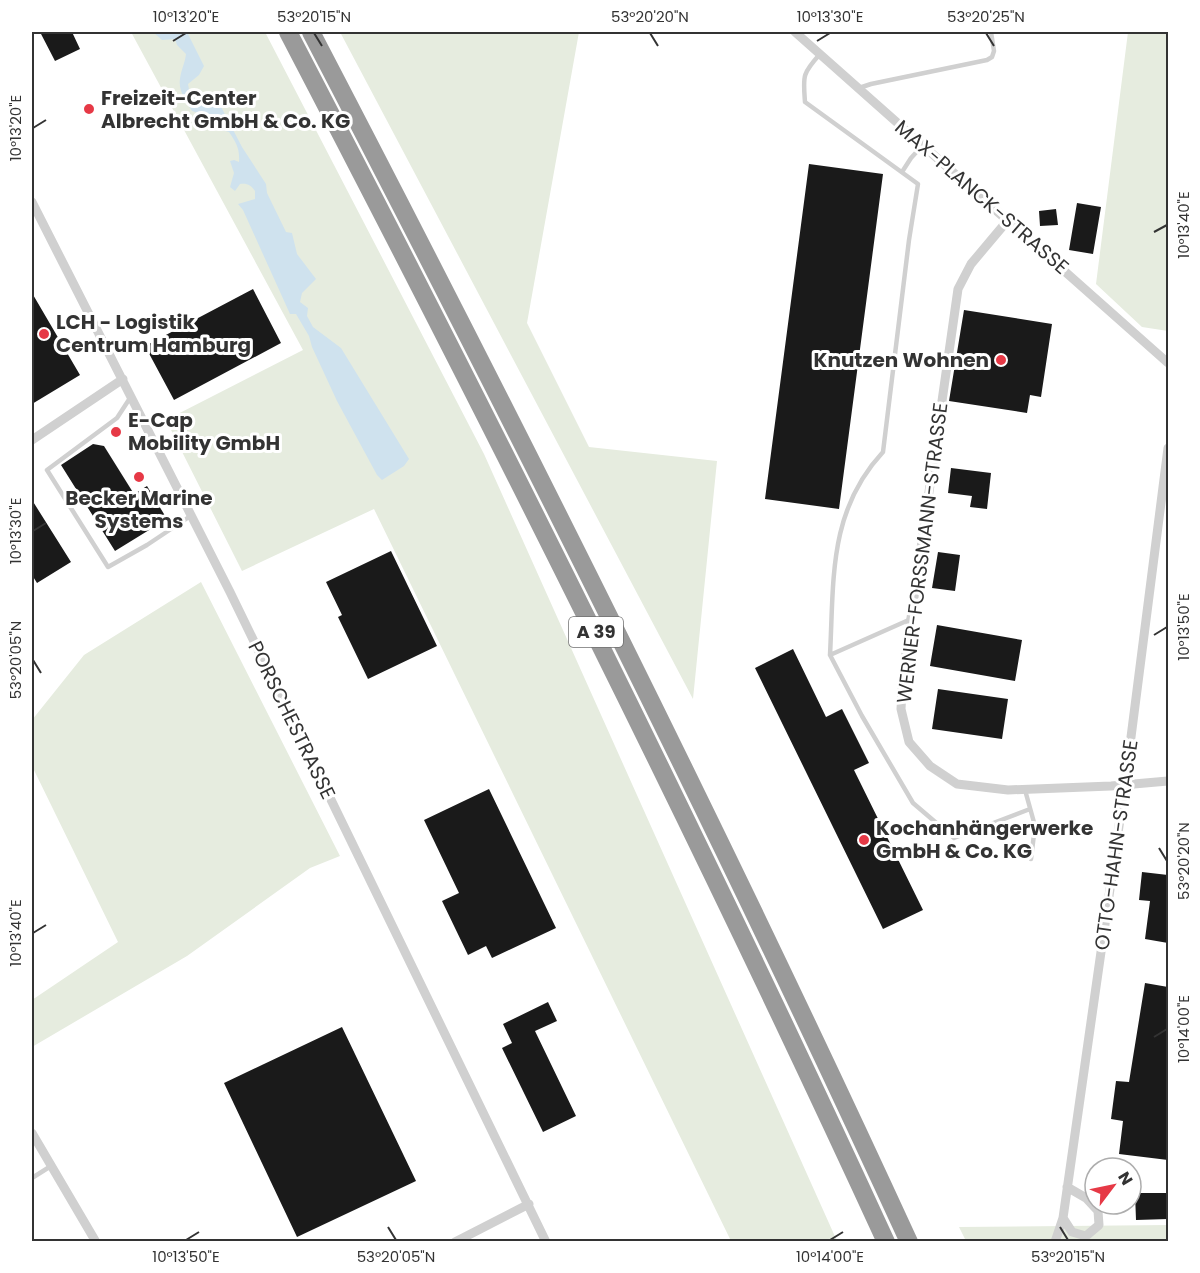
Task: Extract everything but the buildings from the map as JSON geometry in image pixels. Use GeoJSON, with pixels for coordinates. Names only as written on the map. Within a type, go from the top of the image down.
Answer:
{"type":"FeatureCollection","features":[{"type":"Feature","properties":{"kind":"highway","name":"A 39"},"geometry":{"type":"LineString","coordinates":[[288,32],[595,631],[759,968],[886,1242]]}},
{"type":"Feature","properties":{"kind":"highway","name":"A 39"},"geometry":{"type":"LineString","coordinates":[[311,32],[488,372],[634,664],[782,969],[909,1242]]}},
{"type":"Feature","properties":{"kind":"street","name":"MAX-PLANCK-STRASSE"},"geometry":{"type":"LineString","coordinates":[[795,32],[1168,363]]}},
{"type":"Feature","properties":{"kind":"street","name":"PORSCHESTRASSE"},"geometry":{"type":"LineString","coordinates":[[32,202],[192,515],[546,1242]]}},
{"type":"Feature","properties":{"kind":"street","name":"WERNER-FORSSMANN-STRASSE"},"geometry":{"type":"LineString","coordinates":[[1008,220],[970,264],[958,289],[903,674],[901,709],[909,742],[930,766],[957,784],[1025,790],[1168,781]]}},
{"type":"Feature","properties":{"kind":"street"},"geometry":{"type":"LineString","coordinates":[[32,440],[123,379]]}},
{"type":"Feature","properties":{"kind":"street","name":"OTTO-HAHN-STRASSE"},"geometry":{"type":"LineString","coordinates":[[1055,1242],[1063,1218],[1125,784],[1168,448]]}},
{"type":"Feature","properties":{"kind":"street"},"geometry":{"type":"LineString","coordinates":[[32,1133],[96,1242]]}},
{"type":"Feature","properties":{"kind":"street"},"geometry":{"type":"LineString","coordinates":[[1063,1218],[1072,1232],[1086,1236],[1099,1225],[1098,1211],[1086,1198],[1066,1187]]}},
{"type":"Feature","properties":{"kind":"street"},"geometry":{"type":"LineString","coordinates":[[454,1242],[529,1204]]}},
{"type":"Feature","properties":{"kind":"lane"},"geometry":{"type":"LineString","coordinates":[[859,88],[987,60],[992,57],[994,51],[991,32]]}},
{"type":"Feature","properties":{"kind":"lane"},"geometry":{"type":"LineString","coordinates":[[820,54],[803,77],[805,102],[918,184],[909,240],[884,452],[868,469],[842,524],[836,550],[830,655],[862,716],[914,803],[954,838],[1030,809]]}},
{"type":"Feature","properties":{"kind":"lane"},"geometry":{"type":"LineString","coordinates":[[902,172],[910,158],[923,145]]}},
{"type":"Feature","properties":{"kind":"lane"},"geometry":{"type":"LineString","coordinates":[[132,396],[117,418],[47,470],[108,567],[147,545],[192,515]]}},
{"type":"Feature","properties":{"kind":"lane"},"geometry":{"type":"LineString","coordinates":[[830,655],[911,619]]}},
{"type":"Feature","properties":{"kind":"lane"},"geometry":{"type":"LineString","coordinates":[[1025,790],[1035,826],[1031,859]]}},
{"type":"Feature","properties":{"kind":"lane"},"geometry":{"type":"LineString","coordinates":[[32,1178],[51,1166]]}},
{"type":"Feature","properties":{"kind":"shaded area"},"geometry":{"type":"Polygon","coordinates":[[[131,32],[265,32],[484,454],[837,1241],[731,1241],[374,509],[242,571],[166,420],[303,350],[131,32]]]}},
{"type":"Feature","properties":{"kind":"shaded area"},"geometry":{"type":"Polygon","coordinates":[[[340,32],[579,32],[527,323],[589,447],[717,461],[693,699],[340,32]]]}},
{"type":"Feature","properties":{"kind":"shaded area"},"geometry":{"type":"Polygon","coordinates":[[[1128,32],[1168,32],[1168,331],[1142,327],[1096,284],[1128,32]]]}},
{"type":"Feature","properties":{"kind":"shaded area"},"geometry":{"type":"Polygon","coordinates":[[[201,582],[340,856],[310,868],[187,956],[32,1047],[32,1000],[118,942],[32,766],[32,720],[84,655],[201,582]]]}},
{"type":"Feature","properties":{"kind":"shaded area"},"geometry":{"type":"Polygon","coordinates":[[[1168,1225],[1168,1241],[966,1241],[959,1227],[1168,1225]]]}},
{"type":"Feature","properties":{"kind":"water"},"geometry":{"type":"Polygon","coordinates":[[[153,32],[187,32],[204,66],[199,75],[188,84],[190,95],[200,103],[217,99],[242,147],[266,184],[267,193],[286,232],[292,233],[297,254],[316,279],[302,293],[300,302],[308,308],[307,316],[313,327],[341,348],[409,459],[404,466],[382,480],[377,475],[337,401],[309,336],[296,314],[290,314],[243,210],[238,204],[255,199],[255,191],[245,184],[240,184],[235,191],[230,187],[234,173],[230,161],[239,162],[236,142],[229,132],[222,130],[207,116],[192,111],[180,87],[186,54],[177,45],[175,39],[162,40],[153,32]]]}},
{"type":"Feature","properties":{"kind":"place","name":"Freizeit-Center Albrecht GmbH & Co. KG"},"geometry":{"type":"Point","coordinates":[89,109]}},
{"type":"Feature","properties":{"kind":"place","name":"LCH - Logistik Centrum Hamburg"},"geometry":{"type":"Point","coordinates":[44,334]}},
{"type":"Feature","properties":{"kind":"place","name":"Knutzen Wohnen"},"geometry":{"type":"Point","coordinates":[1001,360]}},
{"type":"Feature","properties":{"kind":"place","name":"E-Cap Mobility GmbH"},"geometry":{"type":"Point","coordinates":[116,432]}},
{"type":"Feature","properties":{"kind":"place","name":"Becker Marine Systems"},"geometry":{"type":"Point","coordinates":[139,477]}},
{"type":"Feature","properties":{"kind":"place","name":"Kochanhängerwerke GmbH & Co. KG"},"geometry":{"type":"Point","coordinates":[864,840]}}]}
